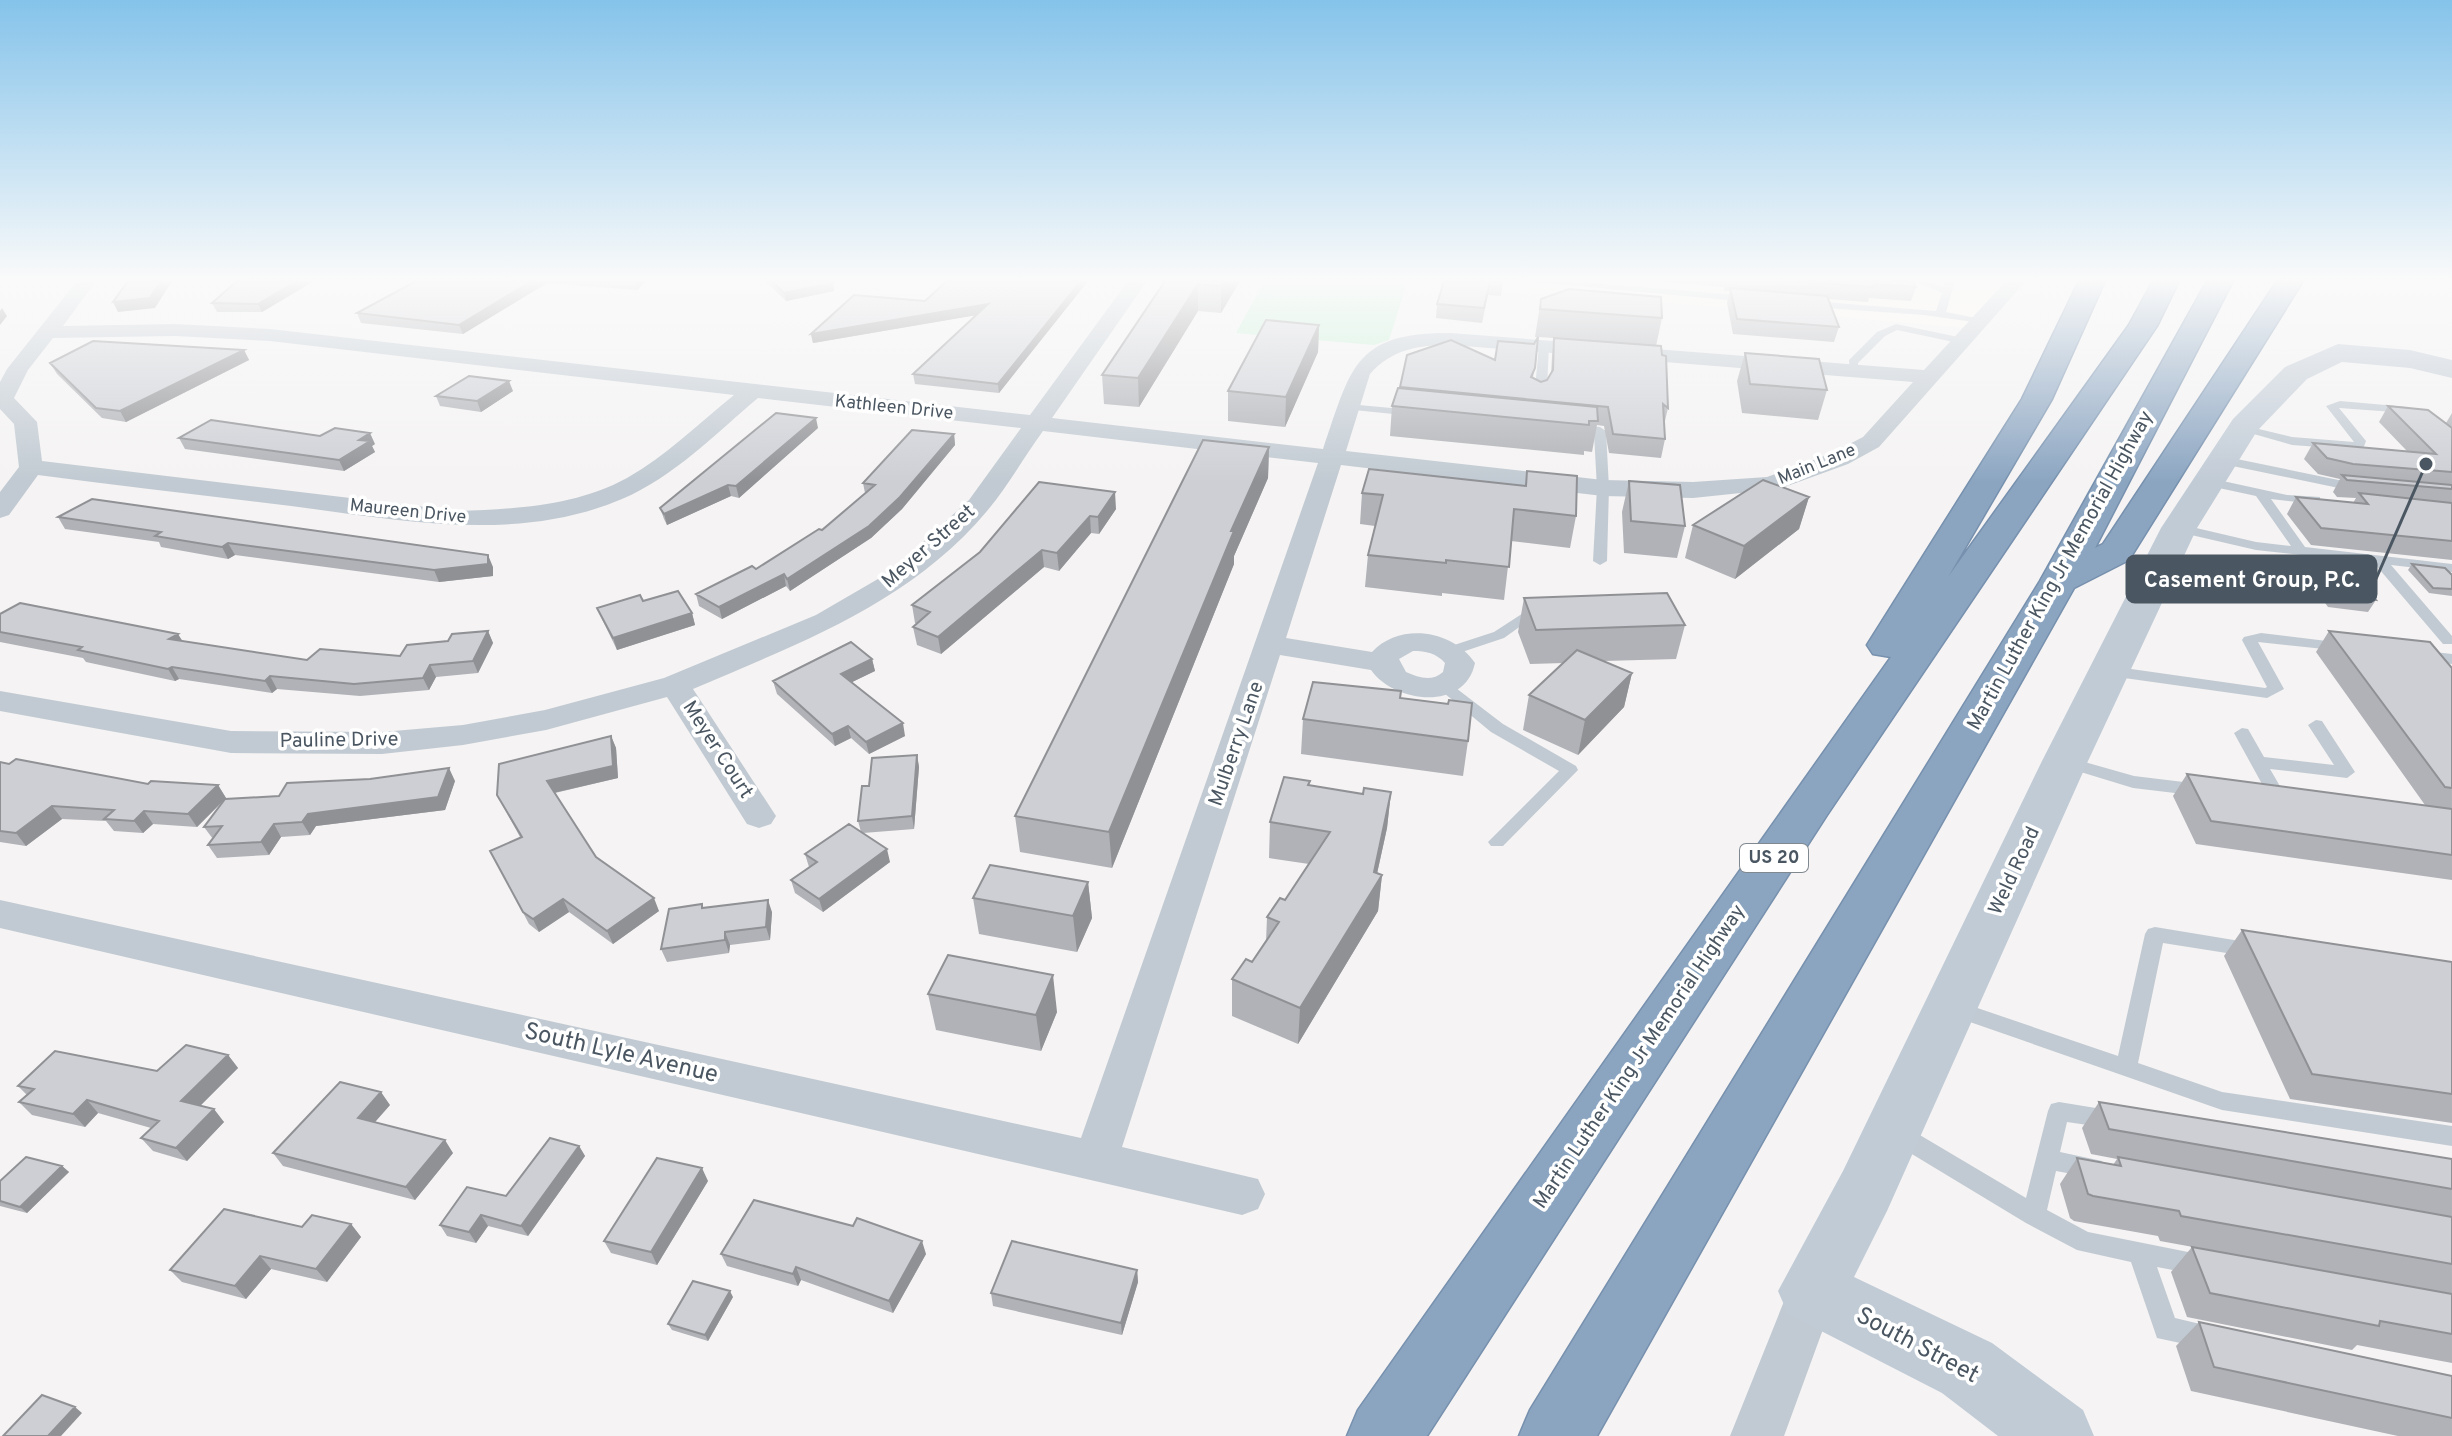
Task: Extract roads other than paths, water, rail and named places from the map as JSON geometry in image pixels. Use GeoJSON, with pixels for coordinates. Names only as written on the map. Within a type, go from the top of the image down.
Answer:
{"type":"FeatureCollection","features":[{"type":"Feature","properties":{"kind":"highway"},"geometry":{"type":"LineString","coordinates":[[1810,804],[1847,713],[2037,399],[2061,348]]}},
{"type":"Feature","properties":{"kind":"highway","name":"Martin Luther King Jr Memorial Highway"},"geometry":{"type":"LineString","coordinates":[[1384,1436],[1810,804],[2128,348]]}},
{"type":"Feature","properties":{"kind":"highway","name":"Martin Luther King Jr Memorial Highway"},"geometry":{"type":"LineString","coordinates":[[1556,1436],[2059,581],[2184,348]]}},
{"type":"Feature","properties":{"kind":"highway"},"geometry":{"type":"LineString","coordinates":[[2059,581],[2116,552],[2247,348]]}},
{"type":"Feature","properties":{"kind":"street"},"geometry":{"type":"LineString","coordinates":[[0,510],[31,467],[25,422],[2,397],[18,369],[36,348]]}},
{"type":"Feature","properties":{"kind":"street","name":"Kathleen Drive"},"geometry":{"type":"LineString","coordinates":[[380,348],[1603,488],[1738,488]]}},
{"type":"Feature","properties":{"kind":"street","name":"Meyer Street"},"geometry":{"type":"LineString","coordinates":[[675,685],[814,627],[900,578],[978,505],[1089,348]]}},
{"type":"Feature","properties":{"kind":"street","name":"Mulberry Lane"},"geometry":{"type":"LineString","coordinates":[[1096,1159],[1360,373],[1374,355],[1390,348]]}},
{"type":"Feature","properties":{"kind":"street"},"geometry":{"type":"LineString","coordinates":[[1569,348],[1930,377]]}},
{"type":"Feature","properties":{"kind":"street","name":"Main Lane"},"geometry":{"type":"LineString","coordinates":[[1738,488],[1783,481],[1853,452],[1884,430],[1957,348]]}},
{"type":"Feature","properties":{"kind":"street","name":"Weld Road"},"geometry":{"type":"LineString","coordinates":[[1757,1436],[1812,1291],[1865,1191],[2065,761],[2179,528],[2224,457],[2296,373],[2338,353],[2410,359],[2452,369]]}},
{"type":"Feature","properties":{"kind":"street","name":"Maureen Drive"},"geometry":{"type":"LineString","coordinates":[[31,467],[459,519],[516,516],[592,500],[653,473],[751,392]]}},
{"type":"Feature","properties":{"kind":"street"},"geometry":{"type":"LineString","coordinates":[[1422,642],[1450,651],[1457,657],[1461,670],[1452,682],[1443,685],[1410,686],[1391,676],[1384,663],[1388,652],[1403,644],[1422,642]]}},
{"type":"Feature","properties":{"kind":"street"},"geometry":{"type":"LineString","coordinates":[[1271,644],[1384,663]]}},
{"type":"Feature","properties":{"kind":"street","name":"Pauline Drive"},"geometry":{"type":"LineString","coordinates":[[0,701],[231,742],[382,743],[463,735],[546,720],[675,685]]}},
{"type":"Feature","properties":{"kind":"street","name":"Meyer Court"},"geometry":{"type":"LineString","coordinates":[[675,685],[759,816]]}},
{"type":"Feature","properties":{"kind":"street","name":"South Lyle Avenue"},"geometry":{"type":"LineString","coordinates":[[0,914],[1242,1194]]}},
{"type":"Feature","properties":{"kind":"street","name":"South Street"},"geometry":{"type":"LineString","coordinates":[[1812,1291],[1967,1368],[2057,1436]]}},
{"type":"Feature","properties":{"kind":"lane"},"geometry":{"type":"LineString","coordinates":[[1537,395],[1541,388],[1544,348]]}},
{"type":"Feature","properties":{"kind":"lane"},"geometry":{"type":"LineString","coordinates":[[1854,371],[1853,362],[1865,348]]}},
{"type":"Feature","properties":{"kind":"lane"},"geometry":{"type":"LineString","coordinates":[[2224,457],[2292,441],[2359,446],[2360,441],[2332,406],[2340,404],[2404,409],[2420,415]]}},
{"type":"Feature","properties":{"kind":"lane"},"geometry":{"type":"LineString","coordinates":[[1348,407],[1431,414]]}},
{"type":"Feature","properties":{"kind":"lane"},"geometry":{"type":"LineString","coordinates":[[1569,428],[1600,431],[1603,488],[1600,561]]}},
{"type":"Feature","properties":{"kind":"lane"},"geometry":{"type":"LineString","coordinates":[[2224,457],[2314,481],[2374,489]]}},
{"type":"Feature","properties":{"kind":"lane"},"geometry":{"type":"LineString","coordinates":[[2224,457],[2260,493],[2301,551]]}},
{"type":"Feature","properties":{"kind":"lane"},"geometry":{"type":"LineString","coordinates":[[2260,493],[2287,499],[2332,501]]}},
{"type":"Feature","properties":{"kind":"lane"},"geometry":{"type":"LineString","coordinates":[[2179,528],[2256,546],[2452,568]]}},
{"type":"Feature","properties":{"kind":"lane"},"geometry":{"type":"LineString","coordinates":[[2378,559],[2448,641]]}},
{"type":"Feature","properties":{"kind":"lane"},"geometry":{"type":"LineString","coordinates":[[1450,651],[1499,635],[1550,598]]}},
{"type":"Feature","properties":{"kind":"lane"},"geometry":{"type":"LineString","coordinates":[[2110,671],[2267,693],[2276,689],[2249,640],[2261,637],[2360,650]]}},
{"type":"Feature","properties":{"kind":"lane"},"geometry":{"type":"LineString","coordinates":[[2406,654],[2452,659]]}},
{"type":"Feature","properties":{"kind":"lane"},"geometry":{"type":"LineString","coordinates":[[1443,685],[1497,728],[1570,770],[1497,842]]}},
{"type":"Feature","properties":{"kind":"lane"},"geometry":{"type":"LineString","coordinates":[[2258,762],[2347,772],[2316,725]]}},
{"type":"Feature","properties":{"kind":"lane"},"geometry":{"type":"LineString","coordinates":[[2242,733],[2258,762],[2288,801],[2253,796]]}},
{"type":"Feature","properties":{"kind":"lane"},"geometry":{"type":"LineString","coordinates":[[2065,761],[2133,782],[2212,791]]}},
{"type":"Feature","properties":{"kind":"lane"},"geometry":{"type":"LineString","coordinates":[[2126,1068],[2155,934],[2265,952]]}},
{"type":"Feature","properties":{"kind":"lane"},"geometry":{"type":"LineString","coordinates":[[1953,1007],[2222,1101],[2452,1136]]}},
{"type":"Feature","properties":{"kind":"lane"},"geometry":{"type":"LineString","coordinates":[[2034,1215],[2059,1111],[2138,1124]]}},
{"type":"Feature","properties":{"kind":"lane"},"geometry":{"type":"LineString","coordinates":[[1892,1130],[2085,1242],[2218,1267]]}},
{"type":"Feature","properties":{"kind":"lane"},"geometry":{"type":"LineString","coordinates":[[2049,1160],[2111,1171]]}},
{"type":"Feature","properties":{"kind":"lane"},"geometry":{"type":"LineString","coordinates":[[2140,1253],[2166,1329],[2227,1341]]}},
{"type":"Feature","properties":{"kind":"place","name":"Casement Group, P.C."},"geometry":{"type":"Point","coordinates":[2426,464]}}]}
